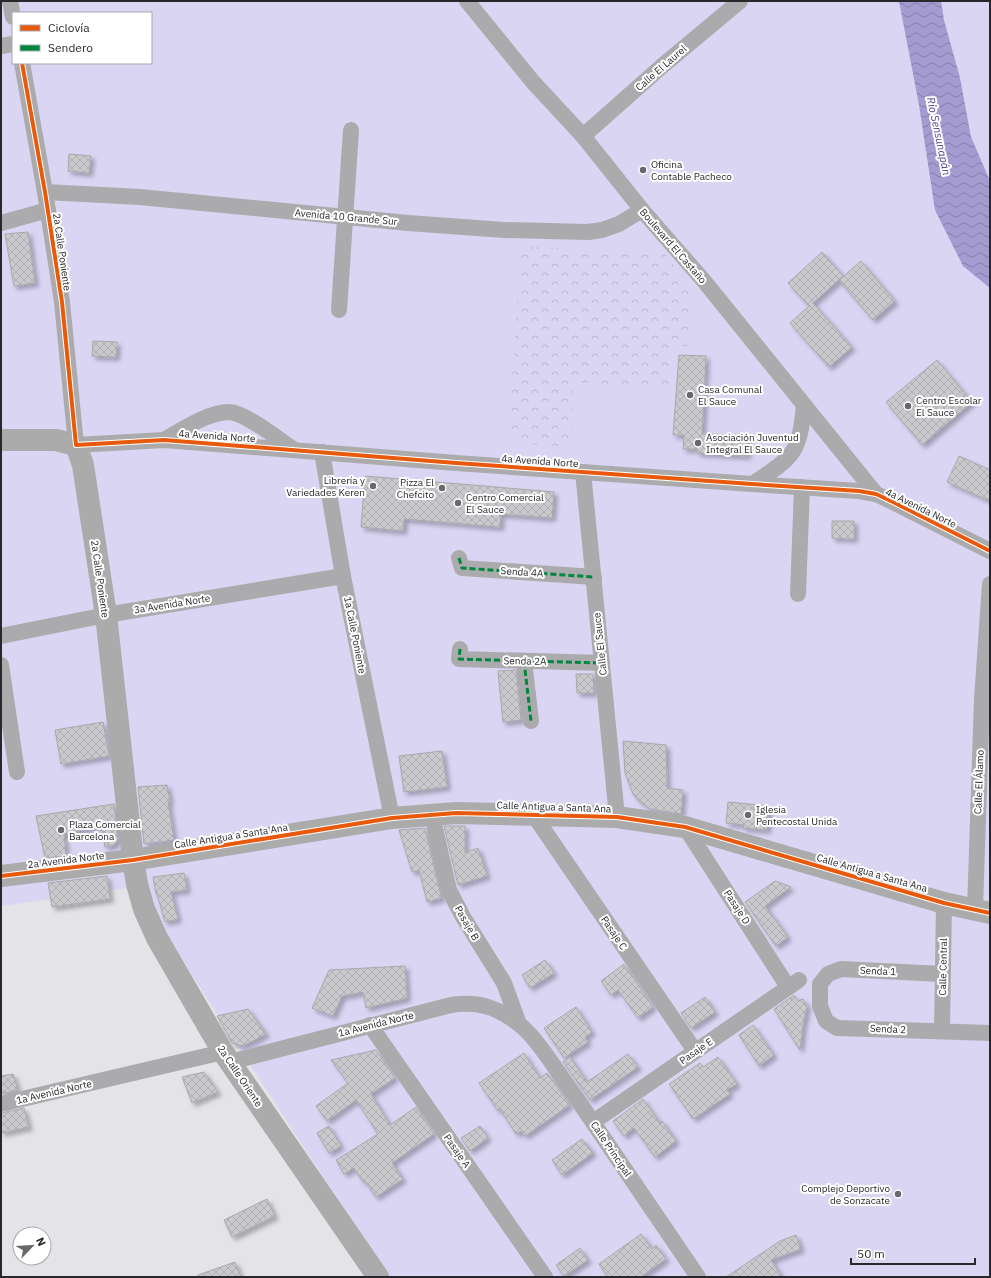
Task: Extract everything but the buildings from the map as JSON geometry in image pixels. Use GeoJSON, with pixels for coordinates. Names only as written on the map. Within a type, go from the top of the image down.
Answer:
{"type":"FeatureCollection","features":[{"type":"Feature","properties":{"kind":"street"},"geometry":{"type":"LineString","coordinates":[[10,1],[12,12]]}},
{"type":"Feature","properties":{"kind":"street","name":"Boulevard El Castaño"},"geometry":{"type":"LineString","coordinates":[[467,1],[533,82],[583,136],[642,210],[704,281],[876,494]]}},
{"type":"Feature","properties":{"kind":"street","name":"Calle El Laurel"},"geometry":{"type":"LineString","coordinates":[[583,136],[661,67],[740,1]]}},
{"type":"Feature","properties":{"kind":"street"},"geometry":{"type":"LineString","coordinates":[[1,46],[12,44]]}},
{"type":"Feature","properties":{"kind":"street","name":"2a Calle Poniente"},"geometry":{"type":"LineString","coordinates":[[22,64],[45,192],[62,302],[76,445],[83,465],[106,615],[133,860]]}},
{"type":"Feature","properties":{"kind":"street"},"geometry":{"type":"LineString","coordinates":[[339,310],[352,130]]}},
{"type":"Feature","properties":{"kind":"street","name":"Avenida 10 Grande Sur"},"geometry":{"type":"LineString","coordinates":[[45,192],[140,197],[345,217],[504,230],[588,232],[602,230],[619,224],[642,210]]}},
{"type":"Feature","properties":{"kind":"street"},"geometry":{"type":"LineString","coordinates":[[1,223],[48,210]]}},
{"type":"Feature","properties":{"kind":"street"},"geometry":{"type":"LineString","coordinates":[[752,484],[779,467],[792,454],[798,440],[804,406]]}},
{"type":"Feature","properties":{"kind":"street"},"geometry":{"type":"LineString","coordinates":[[164,440],[194,423],[214,414],[230,412],[244,416],[295,450]]}},
{"type":"Feature","properties":{"kind":"street","name":"4a Avenida Norte"},"geometry":{"type":"LineString","coordinates":[[1,440],[56,440],[76,445],[164,440],[583,472],[859,490],[876,494],[990,551]]}},
{"type":"Feature","properties":{"kind":"street","name":"1a Calle Poniente"},"geometry":{"type":"LineString","coordinates":[[322,452],[343,576],[392,818]]}},
{"type":"Feature","properties":{"kind":"street","name":"Calle El Sauce"},"geometry":{"type":"LineString","coordinates":[[583,472],[617,817]]}},
{"type":"Feature","properties":{"kind":"street"},"geometry":{"type":"LineString","coordinates":[[798,594],[802,487]]}},
{"type":"Feature","properties":{"kind":"street","name":"Senda 4A"},"geometry":{"type":"LineString","coordinates":[[459,558],[462,568],[594,577]]}},
{"type":"Feature","properties":{"kind":"street","name":"3a Avenida Norte"},"geometry":{"type":"LineString","coordinates":[[1,636],[106,615],[343,576]]}},
{"type":"Feature","properties":{"kind":"street","name":"Calle El Álamo"},"geometry":{"type":"LineString","coordinates":[[983,911],[982,699],[990,584]]}},
{"type":"Feature","properties":{"kind":"street","name":"Senda 2A"},"geometry":{"type":"LineString","coordinates":[[460,649],[459,659],[602,663]]}},
{"type":"Feature","properties":{"kind":"street"},"geometry":{"type":"LineString","coordinates":[[524,661],[531,721]]}},
{"type":"Feature","properties":{"kind":"street"},"geometry":{"type":"LineString","coordinates":[[1,665],[17,772]]}},
{"type":"Feature","properties":{"kind":"street","name":"Calle Antigua a Santa Ana"},"geometry":{"type":"LineString","coordinates":[[133,860],[392,818],[456,813],[617,817],[685,827],[944,903],[983,911]]}},
{"type":"Feature","properties":{"kind":"street","name":"Pasaje C"},"geometry":{"type":"LineString","coordinates":[[533,814],[695,1051]]}},
{"type":"Feature","properties":{"kind":"street","name":"Pasaje B"},"geometry":{"type":"LineString","coordinates":[[432,815],[449,890],[467,924],[504,983],[519,1024]]}},
{"type":"Feature","properties":{"kind":"street","name":"Pasaje D"},"geometry":{"type":"LineString","coordinates":[[685,827],[794,984]]}},
{"type":"Feature","properties":{"kind":"street","name":"2a Avenida Norte"},"geometry":{"type":"LineString","coordinates":[[1,876],[133,860]]}},
{"type":"Feature","properties":{"kind":"street","name":"2a Calle Oriente"},"geometry":{"type":"LineString","coordinates":[[133,860],[144,909],[157,938],[227,1057],[378,1277]]}},
{"type":"Feature","properties":{"kind":"street","name":"Calle Central"},"geometry":{"type":"LineString","coordinates":[[942,1031],[944,903]]}},
{"type":"Feature","properties":{"kind":"street","name":"Senda 1"},"geometry":{"type":"LineString","coordinates":[[820,984],[828,974],[841,969],[943,974]]}},
{"type":"Feature","properties":{"kind":"street","name":"Pasaje E"},"geometry":{"type":"LineString","coordinates":[[593,1122],[794,984]]}},
{"type":"Feature","properties":{"kind":"street","name":"Senda 2"},"geometry":{"type":"LineString","coordinates":[[820,984],[820,1006],[826,1021],[837,1028],[990,1033]]}},
{"type":"Feature","properties":{"kind":"street","name":"1a Avenida Norte"},"geometry":{"type":"LineString","coordinates":[[1,1104],[227,1057],[451,1005],[469,1003],[487,1006],[505,1014],[519,1024]]}},
{"type":"Feature","properties":{"kind":"street","name":"Calle Principal"},"geometry":{"type":"LineString","coordinates":[[519,1024],[534,1039],[593,1122],[698,1277]]}},
{"type":"Feature","properties":{"kind":"street","name":"Pasaje A"},"geometry":{"type":"LineString","coordinates":[[370,1025],[545,1277]]}},
{"type":"Feature","properties":{"kind":"green space"},"geometry":{"type":"Polygon","coordinates":[[[1,1],[990,1],[990,1277],[388,1277],[135,887],[1,906],[1,1]]]}},
{"type":"Feature","properties":{"kind":"green space"},"geometry":{"type":"Polygon","coordinates":[[[521,246],[665,254],[690,284],[689,346],[671,345],[670,389],[573,382],[572,447],[508,443],[521,246]]]}},
{"type":"Feature","properties":{"kind":"water","name":"Río Sensunapán"},"geometry":{"type":"Polygon","coordinates":[[[899,1],[941,1],[944,20],[960,78],[971,137],[990,181],[990,288],[963,266],[935,210],[919,105],[899,1]]]}},
{"type":"Feature","properties":{"kind":"marked path"},"geometry":{"type":"LineString","coordinates":[[459,558],[462,568],[594,577]]}},
{"type":"Feature","properties":{"kind":"marked path"},"geometry":{"type":"LineString","coordinates":[[460,649],[459,659],[602,663]]}},
{"type":"Feature","properties":{"kind":"marked path"},"geometry":{"type":"LineString","coordinates":[[524,661],[531,721]]}},
{"type":"Feature","properties":{"kind":"cycle path"},"geometry":{"type":"LineString","coordinates":[[22,64],[45,192],[62,302],[76,445],[164,440],[456,463],[859,491],[876,494],[990,551]]}},
{"type":"Feature","properties":{"kind":"cycle path"},"geometry":{"type":"LineString","coordinates":[[1,876],[133,860],[392,818],[456,813],[617,817],[685,827],[944,903],[990,913]]}},
{"type":"Feature","properties":{"kind":"place","name":"Oficina Contable Pacheco"},"geometry":{"type":"Point","coordinates":[643,170]}},
{"type":"Feature","properties":{"kind":"place","name":"Casa Comunal El Sauce"},"geometry":{"type":"Point","coordinates":[690,395]}},
{"type":"Feature","properties":{"kind":"place","name":"Centro Escolar El Sauce"},"geometry":{"type":"Point","coordinates":[908,406]}},
{"type":"Feature","properties":{"kind":"place","name":"Asociación Juventud Integral El Sauce"},"geometry":{"type":"Point","coordinates":[698,443]}},
{"type":"Feature","properties":{"kind":"place","name":"Librería y Variedades Keren"},"geometry":{"type":"Point","coordinates":[373,486]}},
{"type":"Feature","properties":{"kind":"place","name":"Pizza El Chefcito"},"geometry":{"type":"Point","coordinates":[442,488]}},
{"type":"Feature","properties":{"kind":"place","name":"Centro Comercial El Sauce"},"geometry":{"type":"Point","coordinates":[458,503]}},
{"type":"Feature","properties":{"kind":"place","name":"Iglesia Pentecostal Unida"},"geometry":{"type":"Point","coordinates":[748,815]}},
{"type":"Feature","properties":{"kind":"place","name":"Plaza Comercial Barcelona"},"geometry":{"type":"Point","coordinates":[61,830]}},
{"type":"Feature","properties":{"kind":"place","name":"Complejo Deportivo de Sonzacate"},"geometry":{"type":"Point","coordinates":[898,1194]}}]}
